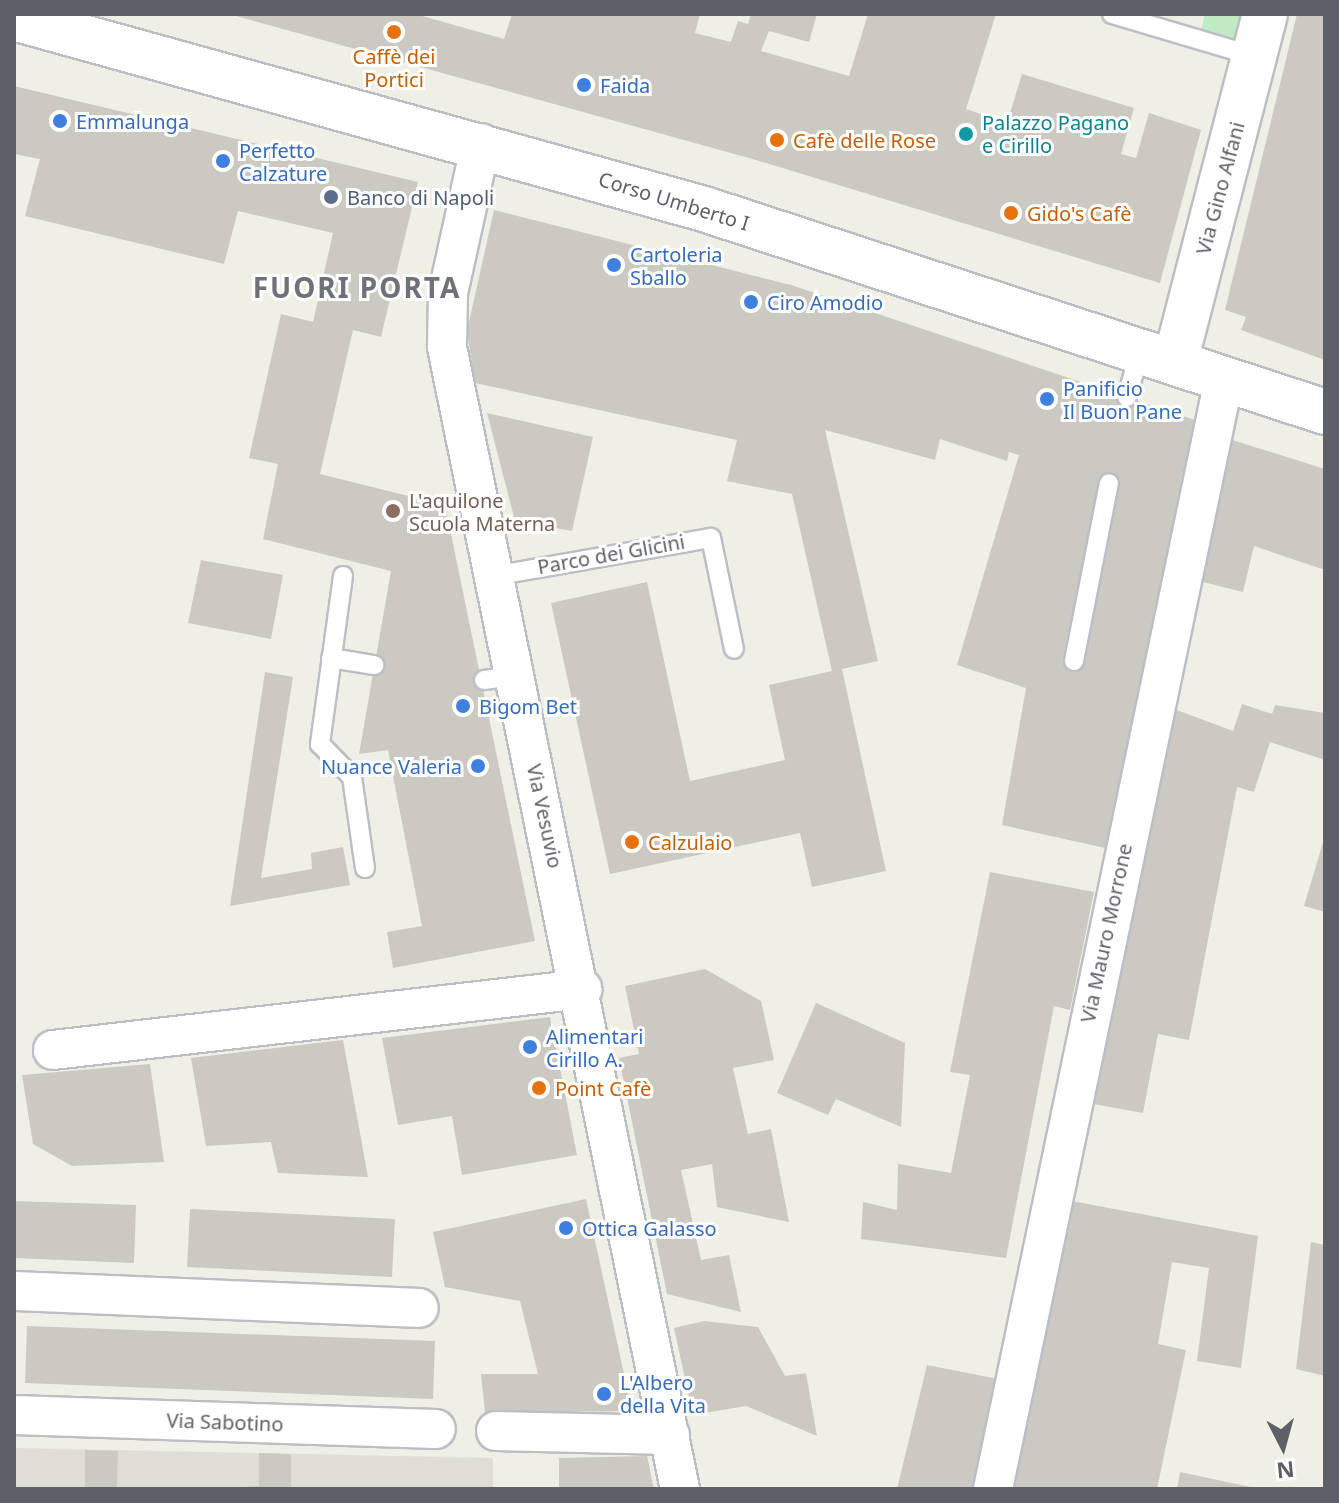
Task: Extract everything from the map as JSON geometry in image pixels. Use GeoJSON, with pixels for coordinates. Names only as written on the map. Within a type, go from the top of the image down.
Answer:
{"type":"FeatureCollection","features":[{"type":"Feature","properties":{"kind":"street","name":"Via Gino Alfani"},"geometry":{"type":"LineString","coordinates":[[1157,356],[1265,14]]}},
{"type":"Feature","properties":{"kind":"street","name":"Corso Umberto I"},"geometry":{"type":"LineString","coordinates":[[14,18],[481,143],[1325,412]]}},
{"type":"Feature","properties":{"kind":"street","name":"Via Vesuvio"},"geometry":{"type":"LineString","coordinates":[[481,143],[448,293],[447,347],[493,576],[499,678],[583,989],[680,1489]]}},
{"type":"Feature","properties":{"kind":"street","name":"Via Mauro Morrone"},"geometry":{"type":"LineString","coordinates":[[993,1489],[1224,379]]}},
{"type":"Feature","properties":{"kind":"street"},"geometry":{"type":"LineString","coordinates":[[53,1050],[583,989]]}},
{"type":"Feature","properties":{"kind":"street"},"geometry":{"type":"LineString","coordinates":[[14,1291],[419,1308]]}},
{"type":"Feature","properties":{"kind":"street","name":"Via Sabotino"},"geometry":{"type":"LineString","coordinates":[[14,1415],[436,1429]]}},
{"type":"Feature","properties":{"kind":"street"},"geometry":{"type":"LineString","coordinates":[[496,1431],[670,1435]]}},
{"type":"Feature","properties":{"kind":"lane"},"geometry":{"type":"LineString","coordinates":[[1112,14],[1254,56]]}},
{"type":"Feature","properties":{"kind":"lane"},"geometry":{"type":"LineString","coordinates":[[1127,397],[1157,356]]}},
{"type":"Feature","properties":{"kind":"lane"},"geometry":{"type":"LineString","coordinates":[[1074,661],[1109,483]]}},
{"type":"Feature","properties":{"kind":"lane","name":"Parco dei Glicini"},"geometry":{"type":"LineString","coordinates":[[493,576],[711,538],[734,649]]}},
{"type":"Feature","properties":{"kind":"lane"},"geometry":{"type":"LineString","coordinates":[[343,576],[320,744],[352,777],[365,868]]}},
{"type":"Feature","properties":{"kind":"lane"},"geometry":{"type":"LineString","coordinates":[[331,658],[374,665]]}},
{"type":"Feature","properties":{"kind":"shaded area"},"geometry":{"type":"Polygon","coordinates":[[[14,1448],[493,1458],[493,1489],[14,1489],[14,1448]]]}},
{"type":"Feature","properties":{"kind":"green space"},"geometry":{"type":"Polygon","coordinates":[[[1205,14],[1265,14],[1254,56],[1199,40],[1205,14]]]}},
{"type":"Feature","properties":{"kind":"building"},"geometry":{"type":"Polygon","coordinates":[[[229,14],[415,14],[504,39],[512,14],[700,14],[695,33],[731,42],[738,21],[748,24],[751,14],[817,14],[809,42],[769,31],[761,51],[849,76],[868,14],[996,14],[966,109],[1007,123],[1022,74],[1134,108],[1121,154],[1136,158],[1149,113],[1201,130],[1160,283],[756,160],[229,14]]]}},
{"type":"Feature","properties":{"kind":"building"},"geometry":{"type":"Polygon","coordinates":[[[1297,14],[1325,14],[1325,360],[1241,330],[1246,317],[1225,310],[1297,14]]]}},
{"type":"Feature","properties":{"kind":"building"},"geometry":{"type":"Polygon","coordinates":[[[14,86],[418,182],[381,337],[353,330],[320,474],[445,505],[535,941],[393,968],[387,932],[422,926],[388,750],[359,754],[391,571],[263,539],[278,464],[249,458],[281,314],[313,322],[333,233],[238,211],[224,264],[25,216],[40,159],[14,154],[14,86]]]}},
{"type":"Feature","properties":{"kind":"building"},"geometry":{"type":"Polygon","coordinates":[[[494,210],[791,285],[1195,420],[1105,848],[1002,825],[1026,688],[957,665],[1019,455],[1009,452],[1007,461],[940,439],[935,460],[825,430],[878,661],[842,669],[886,871],[812,887],[800,833],[610,874],[551,603],[647,582],[690,781],[785,760],[769,685],[832,671],[792,494],[727,481],[737,440],[475,383],[467,331],[494,210]],[[1116,485],[1066,664],[1081,668],[1116,485]]]}},
{"type":"Feature","properties":{"kind":"building"},"geometry":{"type":"Polygon","coordinates":[[[487,413],[593,437],[572,531],[515,521],[487,413]]]}},
{"type":"Feature","properties":{"kind":"building"},"geometry":{"type":"Polygon","coordinates":[[[1229,439],[1325,469],[1325,570],[1254,546],[1243,592],[1203,582],[1229,439]]]}},
{"type":"Feature","properties":{"kind":"building"},"geometry":{"type":"Polygon","coordinates":[[[201,560],[283,575],[271,639],[188,623],[201,560]]]}},
{"type":"Feature","properties":{"kind":"building"},"geometry":{"type":"Polygon","coordinates":[[[265,672],[293,677],[261,878],[312,869],[311,853],[343,847],[350,885],[230,906],[265,672]]]}},
{"type":"Feature","properties":{"kind":"building"},"geometry":{"type":"Polygon","coordinates":[[[1242,704],[1272,714],[1275,705],[1325,713],[1325,760],[1270,742],[1254,792],[1237,787],[1189,1040],[1158,1034],[1143,1113],[1088,1103],[1174,709],[1233,731],[1242,704]]]}},
{"type":"Feature","properties":{"kind":"building"},"geometry":{"type":"Polygon","coordinates":[[[1325,839],[1325,912],[1304,906],[1325,839]]]}},
{"type":"Feature","properties":{"kind":"building"},"geometry":{"type":"Polygon","coordinates":[[[990,872],[1094,892],[1070,1010],[1054,1006],[1006,1258],[861,1239],[863,1202],[897,1210],[898,1164],[951,1173],[970,1075],[950,1072],[990,872]]]}},
{"type":"Feature","properties":{"kind":"building"},"geometry":{"type":"Polygon","coordinates":[[[705,969],[761,1001],[774,1060],[733,1068],[748,1134],[771,1129],[789,1222],[717,1207],[712,1164],[681,1170],[701,1260],[729,1255],[741,1312],[667,1294],[619,1058],[639,1054],[625,986],[705,969]]]}},
{"type":"Feature","properties":{"kind":"building"},"geometry":{"type":"Polygon","coordinates":[[[816,1003],[905,1043],[901,1127],[836,1099],[828,1115],[777,1093],[816,1003]]]}},
{"type":"Feature","properties":{"kind":"building"},"geometry":{"type":"Polygon","coordinates":[[[550,1017],[577,1155],[462,1175],[452,1116],[398,1125],[382,1038],[550,1017]]]}},
{"type":"Feature","properties":{"kind":"building"},"geometry":{"type":"Polygon","coordinates":[[[343,1040],[368,1177],[278,1173],[271,1142],[206,1146],[191,1058],[343,1040]]]}},
{"type":"Feature","properties":{"kind":"building"},"geometry":{"type":"Polygon","coordinates":[[[150,1064],[164,1162],[72,1166],[33,1144],[22,1075],[150,1064]]]}},
{"type":"Feature","properties":{"kind":"building"},"geometry":{"type":"Polygon","coordinates":[[[586,1199],[632,1411],[485,1413],[481,1374],[538,1374],[520,1301],[445,1287],[433,1232],[586,1199]]]}},
{"type":"Feature","properties":{"kind":"building"},"geometry":{"type":"Polygon","coordinates":[[[14,1201],[136,1205],[134,1263],[14,1258],[14,1201]]]}},
{"type":"Feature","properties":{"kind":"building"},"geometry":{"type":"Polygon","coordinates":[[[1072,1201],[1258,1236],[1241,1368],[1197,1361],[1209,1268],[1172,1262],[1158,1344],[1186,1350],[1157,1489],[1014,1489],[1072,1201]]]}},
{"type":"Feature","properties":{"kind":"building"},"geometry":{"type":"Polygon","coordinates":[[[190,1209],[395,1219],[392,1277],[187,1267],[190,1209]]]}},
{"type":"Feature","properties":{"kind":"building"},"geometry":{"type":"Polygon","coordinates":[[[1311,1242],[1325,1245],[1325,1376],[1296,1369],[1311,1242]]]}},
{"type":"Feature","properties":{"kind":"building"},"geometry":{"type":"Polygon","coordinates":[[[704,1321],[758,1327],[785,1376],[806,1373],[817,1436],[746,1406],[693,1415],[674,1328],[704,1321]]]}},
{"type":"Feature","properties":{"kind":"building"},"geometry":{"type":"Polygon","coordinates":[[[27,1326],[435,1341],[433,1399],[25,1383],[27,1326]]]}},
{"type":"Feature","properties":{"kind":"building"},"geometry":{"type":"Polygon","coordinates":[[[927,1365],[998,1379],[977,1489],[897,1489],[927,1365]]]}},
{"type":"Feature","properties":{"kind":"building"},"geometry":{"type":"Polygon","coordinates":[[[85,1450],[118,1451],[117,1489],[85,1489],[85,1450]]]}},
{"type":"Feature","properties":{"kind":"building"},"geometry":{"type":"Polygon","coordinates":[[[259,1453],[291,1454],[291,1489],[195,1489],[259,1486],[259,1453]]]}},
{"type":"Feature","properties":{"kind":"building"},"geometry":{"type":"Polygon","coordinates":[[[647,1456],[654,1489],[559,1489],[559,1458],[647,1456]]]}},
{"type":"Feature","properties":{"kind":"building"},"geometry":{"type":"Polygon","coordinates":[[[1180,1472],[1255,1488],[1255,1489],[1177,1489],[1180,1472]]]}},
{"type":"Feature","properties":{"kind":"place","name":"Caffè dei Portici"},"geometry":{"type":"Point","coordinates":[394,32]}},
{"type":"Feature","properties":{"kind":"place","name":"Faida"},"geometry":{"type":"Point","coordinates":[584,85]}},
{"type":"Feature","properties":{"kind":"place","name":"Emmalunga"},"geometry":{"type":"Point","coordinates":[60,121]}},
{"type":"Feature","properties":{"kind":"place","name":"Palazzo Pagano e Cirillo"},"geometry":{"type":"Point","coordinates":[966,134]}},
{"type":"Feature","properties":{"kind":"place","name":"Cafè delle Rose"},"geometry":{"type":"Point","coordinates":[777,140]}},
{"type":"Feature","properties":{"kind":"place","name":"Perfetto Calzature"},"geometry":{"type":"Point","coordinates":[223,161]}},
{"type":"Feature","properties":{"kind":"place","name":"Banco di Napoli"},"geometry":{"type":"Point","coordinates":[331,197]}},
{"type":"Feature","properties":{"kind":"place","name":"Gido's Cafè"},"geometry":{"type":"Point","coordinates":[1011,213]}},
{"type":"Feature","properties":{"kind":"place","name":"Cartoleria Sballo"},"geometry":{"type":"Point","coordinates":[614,265]}},
{"type":"Feature","properties":{"kind":"place","name":"Ciro Amodio"},"geometry":{"type":"Point","coordinates":[751,302]}},
{"type":"Feature","properties":{"kind":"place","name":"Panificio Il Buon Pane"},"geometry":{"type":"Point","coordinates":[1047,399]}},
{"type":"Feature","properties":{"kind":"place","name":"L'aquilone Scuola Materna"},"geometry":{"type":"Point","coordinates":[393,511]}},
{"type":"Feature","properties":{"kind":"place","name":"Bigom Bet"},"geometry":{"type":"Point","coordinates":[463,706]}},
{"type":"Feature","properties":{"kind":"place","name":"Nuance Valeria"},"geometry":{"type":"Point","coordinates":[478,766]}},
{"type":"Feature","properties":{"kind":"place","name":"Calzulaio"},"geometry":{"type":"Point","coordinates":[632,842]}},
{"type":"Feature","properties":{"kind":"place","name":"Alimentari Cirillo A."},"geometry":{"type":"Point","coordinates":[530,1047]}},
{"type":"Feature","properties":{"kind":"place","name":"Point Cafè"},"geometry":{"type":"Point","coordinates":[539,1088]}},
{"type":"Feature","properties":{"kind":"place","name":"Ottica Galasso"},"geometry":{"type":"Point","coordinates":[566,1228]}},
{"type":"Feature","properties":{"kind":"place","name":"L'Albero della Vita"},"geometry":{"type":"Point","coordinates":[604,1394]}},
{"type":"Feature","properties":{"kind":"district","name":"FUORI PORTA"},"geometry":{"type":"Point","coordinates":[357,287]}}]}
